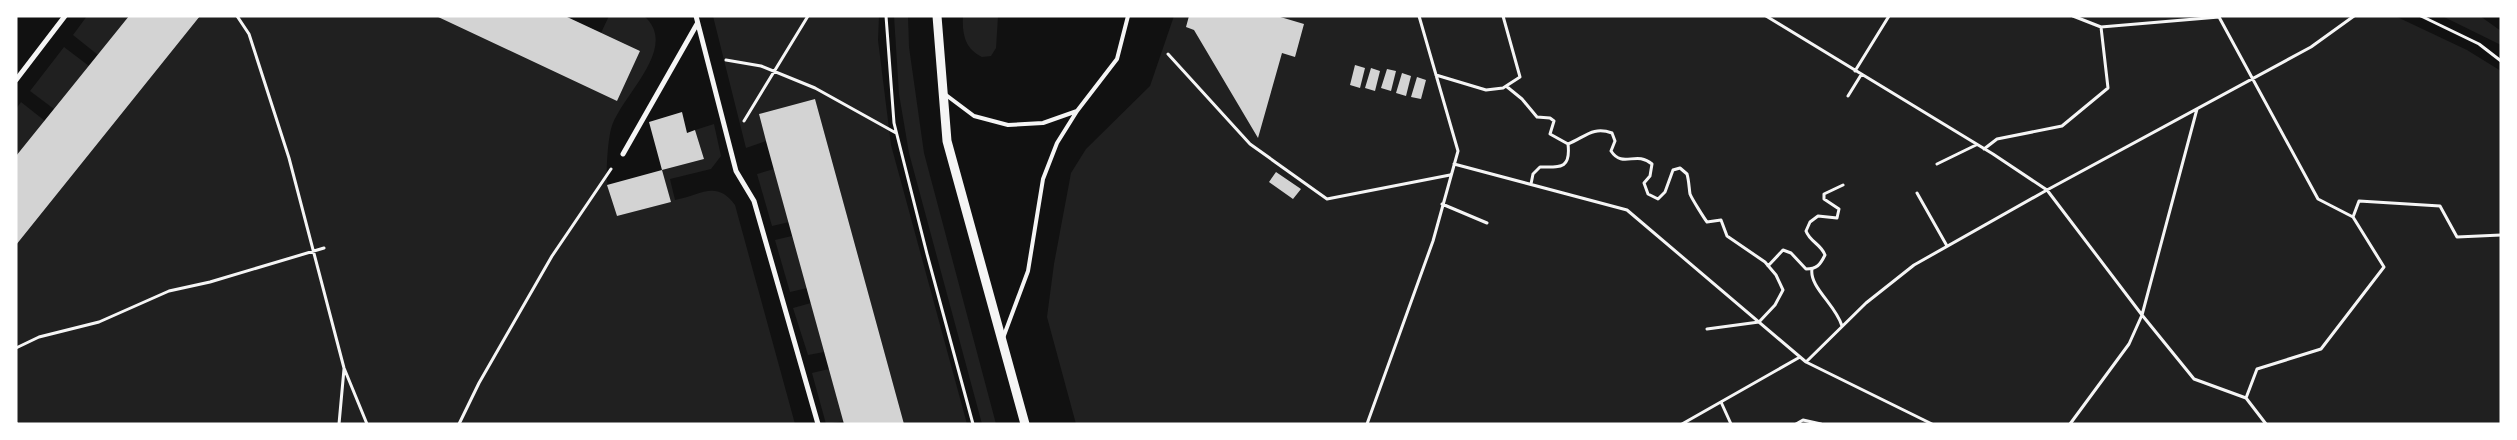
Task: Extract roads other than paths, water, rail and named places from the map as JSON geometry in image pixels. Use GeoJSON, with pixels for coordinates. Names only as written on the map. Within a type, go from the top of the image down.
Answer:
{"type":"FeatureCollection","features":[{"type":"Feature","properties":{"kind":"street"},"geometry":{"type":"LineString","coordinates":[[16,80],[65,16]]}},
{"type":"Feature","properties":{"kind":"street"},"geometry":{"type":"LineString","coordinates":[[696,16],[736,171],[754,201],[818,424]]}},
{"type":"Feature","properties":{"kind":"street"},"geometry":{"type":"LineString","coordinates":[[937,16],[947,141],[1024,424]]}},
{"type":"Feature","properties":{"kind":"street"},"geometry":{"type":"LineString","coordinates":[[624,154],[697,24]]}},
{"type":"Feature","properties":{"kind":"lane"},"geometry":{"type":"LineString","coordinates":[[1002,341],[1028,271],[1043,179],[1057,143],[1077,111],[1117,59],[1128,16]]}},
{"type":"Feature","properties":{"kind":"lane"},"geometry":{"type":"LineString","coordinates":[[942,92],[974,116],[1008,125],[1043,123],[1077,111]]}}]}
